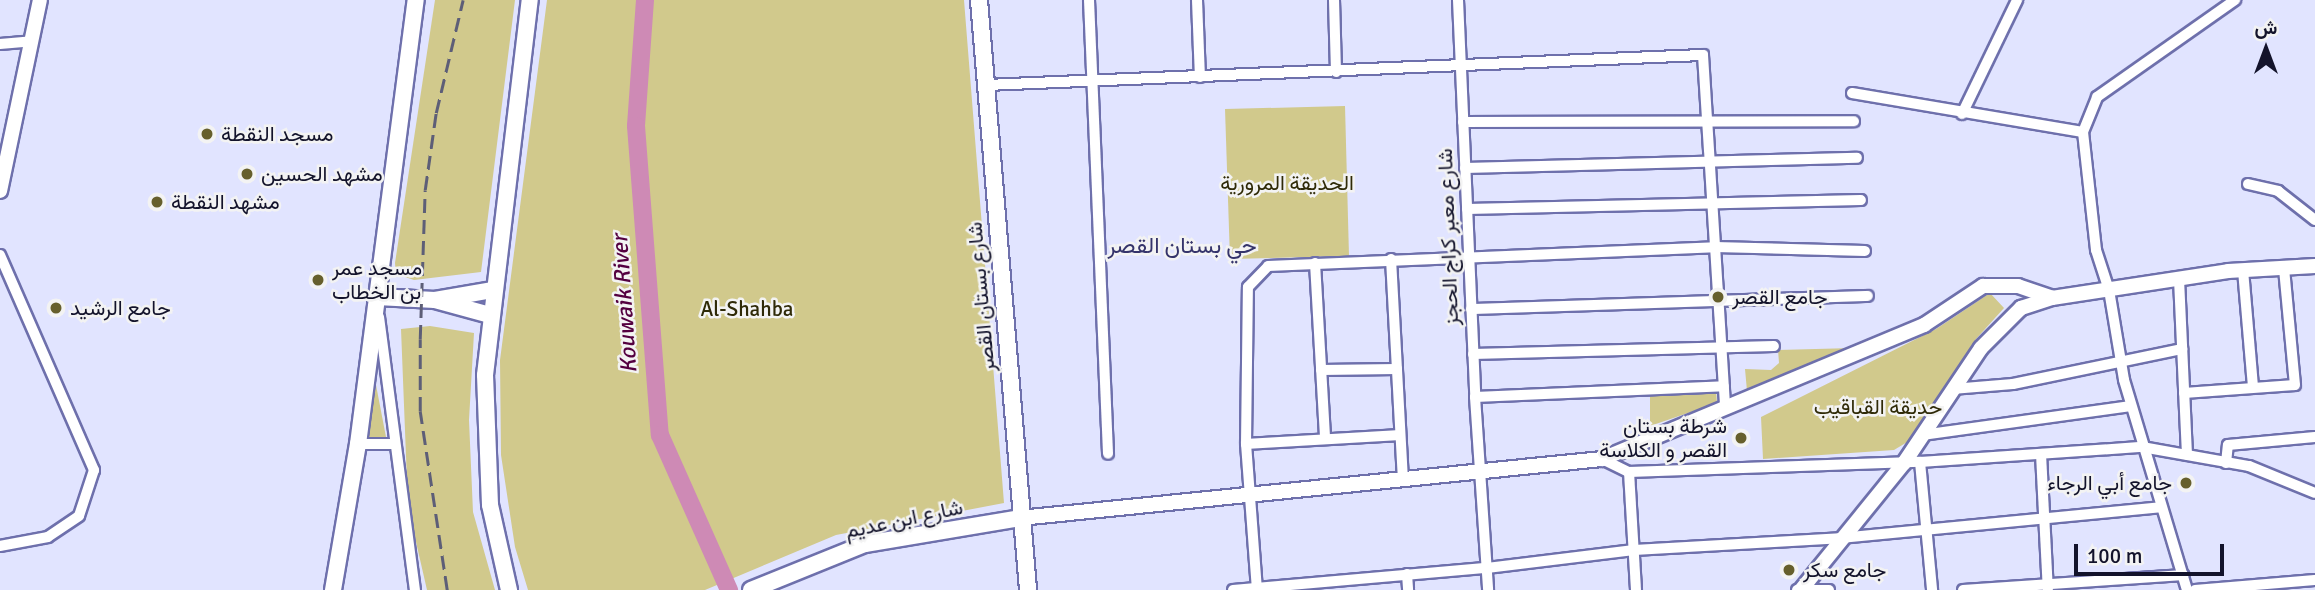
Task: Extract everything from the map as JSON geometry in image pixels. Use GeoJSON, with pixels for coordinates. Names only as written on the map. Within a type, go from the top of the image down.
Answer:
{"type":"FeatureCollection","features":[{"type":"Feature","properties":{"kind":"main road"},"geometry":{"type":"LineString","coordinates":[[333,590],[358,444],[416,0]]}},
{"type":"Feature","properties":{"kind":"main road"},"geometry":{"type":"LineString","coordinates":[[501,590],[488,538],[479,465],[478,387],[523,0]]}},
{"type":"Feature","properties":{"kind":"main road"},"geometry":{"type":"LineString","coordinates":[[490,290],[530,0]]}},
{"type":"Feature","properties":{"kind":"main road","name":"شارع بستان القصر"},"geometry":{"type":"LineString","coordinates":[[979,0],[1028,590]]}},
{"type":"Feature","properties":{"kind":"main road"},"geometry":{"type":"LineString","coordinates":[[435,300],[490,290]]}},
{"type":"Feature","properties":{"kind":"main road"},"geometry":{"type":"LineString","coordinates":[[377,297],[435,300],[487,314]]}},
{"type":"Feature","properties":{"kind":"main road"},"geometry":{"type":"LineString","coordinates":[[487,314],[485,454],[495,535],[509,590]]}},
{"type":"Feature","properties":{"kind":"main road","name":"شارع ابن عديم"},"geometry":{"type":"LineString","coordinates":[[756,588],[865,544],[1020,518]]}},
{"type":"Feature","properties":{"kind":"street"},"geometry":{"type":"LineString","coordinates":[[0,191],[40,0]]}},
{"type":"Feature","properties":{"kind":"street"},"geometry":{"type":"LineString","coordinates":[[1089,0],[1108,454]]}},
{"type":"Feature","properties":{"kind":"street"},"geometry":{"type":"LineString","coordinates":[[1197,0],[1200,77]]}},
{"type":"Feature","properties":{"kind":"street"},"geometry":{"type":"LineString","coordinates":[[1335,0],[1336,72]]}},
{"type":"Feature","properties":{"kind":"street","name":"شارع معبر كراج الحجز"},"geometry":{"type":"LineString","coordinates":[[1458,0],[1475,397],[1488,590]]}},
{"type":"Feature","properties":{"kind":"street"},"geometry":{"type":"LineString","coordinates":[[1962,114],[2005,17],[2017,0]]}},
{"type":"Feature","properties":{"kind":"street"},"geometry":{"type":"LineString","coordinates":[[2186,590],[2142,447],[2121,363],[2109,290],[2096,250],[2083,132],[2097,97],[2235,0]]}},
{"type":"Feature","properties":{"kind":"street"},"geometry":{"type":"LineString","coordinates":[[0,44],[32,41]]}},
{"type":"Feature","properties":{"kind":"street"},"geometry":{"type":"LineString","coordinates":[[986,85],[1703,55],[1725,408]]}},
{"type":"Feature","properties":{"kind":"street"},"geometry":{"type":"LineString","coordinates":[[1852,93],[1962,114],[2083,132]]}},
{"type":"Feature","properties":{"kind":"street"},"geometry":{"type":"LineString","coordinates":[[1463,122],[1707,119],[1854,121]]}},
{"type":"Feature","properties":{"kind":"street"},"geometry":{"type":"LineString","coordinates":[[1465,168],[1710,159],[1857,159]]}},
{"type":"Feature","properties":{"kind":"street"},"geometry":{"type":"LineString","coordinates":[[2248,184],[2278,191],[2315,220]]}},
{"type":"Feature","properties":{"kind":"street"},"geometry":{"type":"LineString","coordinates":[[1466,209],[1861,200]]}},
{"type":"Feature","properties":{"kind":"street"},"geometry":{"type":"LineString","coordinates":[[1257,589],[1246,444],[1248,287],[1268,266],[1715,247],[1865,251]]}},
{"type":"Feature","properties":{"kind":"street"},"geometry":{"type":"LineString","coordinates":[[0,255],[94,470],[79,516],[48,537],[0,546]]}},
{"type":"Feature","properties":{"kind":"street"},"geometry":{"type":"LineString","coordinates":[[1391,259],[1403,479]]}},
{"type":"Feature","properties":{"kind":"street"},"geometry":{"type":"LineString","coordinates":[[1315,263],[1325,438]]}},
{"type":"Feature","properties":{"kind":"street"},"geometry":{"type":"LineString","coordinates":[[1801,590],[1840,538],[1904,463],[1981,348],[2021,308],[2052,299],[2179,279],[2244,270],[2315,266]]}},
{"type":"Feature","properties":{"kind":"street"},"geometry":{"type":"LineString","coordinates":[[2184,393],[2295,385],[2284,269]]}},
{"type":"Feature","properties":{"kind":"street"},"geometry":{"type":"LineString","coordinates":[[2244,270],[2253,386]]}},
{"type":"Feature","properties":{"kind":"street"},"geometry":{"type":"LineString","coordinates":[[2179,279],[2187,455]]}},
{"type":"Feature","properties":{"kind":"street"},"geometry":{"type":"LineString","coordinates":[[1020,518],[1602,459],[1924,325],[1983,286],[2018,286],[2052,299]]}},
{"type":"Feature","properties":{"kind":"street"},"geometry":{"type":"LineString","coordinates":[[1471,309],[1868,296]]}},
{"type":"Feature","properties":{"kind":"street"},"geometry":{"type":"LineString","coordinates":[[377,297],[415,590]]}},
{"type":"Feature","properties":{"kind":"street"},"geometry":{"type":"LineString","coordinates":[[1473,354],[1721,345],[1774,346]]}},
{"type":"Feature","properties":{"kind":"street"},"geometry":{"type":"LineString","coordinates":[[1952,390],[2013,384],[2182,349]]}},
{"type":"Feature","properties":{"kind":"street"},"geometry":{"type":"LineString","coordinates":[[1321,370],[1397,369]]}},
{"type":"Feature","properties":{"kind":"street"},"geometry":{"type":"LineString","coordinates":[[1475,397],[1724,386]]}},
{"type":"Feature","properties":{"kind":"street"},"geometry":{"type":"LineString","coordinates":[[1922,435],[2131,406]]}},
{"type":"Feature","properties":{"kind":"street"},"geometry":{"type":"LineString","coordinates":[[1246,444],[1400,435]]}},
{"type":"Feature","properties":{"kind":"street"},"geometry":{"type":"LineString","coordinates":[[2226,463],[2228,445],[2315,437]]}},
{"type":"Feature","properties":{"kind":"street"},"geometry":{"type":"LineString","coordinates":[[358,444],[394,444]]}},
{"type":"Feature","properties":{"kind":"street"},"geometry":{"type":"LineString","coordinates":[[1602,459],[1629,472],[1904,463],[2142,447],[2249,466],[2315,493]]}},
{"type":"Feature","properties":{"kind":"street"},"geometry":{"type":"LineString","coordinates":[[2041,454],[2048,587]]}},
{"type":"Feature","properties":{"kind":"street"},"geometry":{"type":"LineString","coordinates":[[1920,462],[1932,590]]}},
{"type":"Feature","properties":{"kind":"street"},"geometry":{"type":"LineString","coordinates":[[1629,472],[1636,590]]}},
{"type":"Feature","properties":{"kind":"street"},"geometry":{"type":"LineString","coordinates":[[1233,590],[1333,585],[1634,550],[1840,538],[1926,527],[2161,507]]}},
{"type":"Feature","properties":{"kind":"street"},"geometry":{"type":"LineString","coordinates":[[1407,575],[1408,590]]}},
{"type":"Feature","properties":{"kind":"street"},"geometry":{"type":"LineString","coordinates":[[1963,590],[2048,587],[2183,575]]}},
{"type":"Feature","properties":{"kind":"street"},"geometry":{"type":"LineString","coordinates":[[2195,590],[2281,586],[2315,580]]}},
{"type":"Feature","properties":{"kind":"street"},"geometry":{"type":"LineString","coordinates":[[1794,590],[1829,590]]}},
{"type":"Feature","properties":{"kind":"green space"},"geometry":{"type":"Polygon","coordinates":[[[435,0],[515,0],[481,272],[414,280],[396,274],[395,263],[435,0]]]}},
{"type":"Feature","properties":{"kind":"green space","name":"Al-Shahba"},"geometry":{"type":"Polygon","coordinates":[[[547,0],[964,0],[1004,503],[836,535],[705,590],[528,590],[515,547],[501,455],[500,360],[547,0]]]}},
{"type":"Feature","properties":{"kind":"green space","name":"الحديقة المرورية"},"geometry":{"type":"Polygon","coordinates":[[[1345,106],[1349,256],[1230,259],[1225,109],[1345,106]]]}},
{"type":"Feature","properties":{"kind":"green space","name":"حديقة القباقيب"},"geometry":{"type":"Polygon","coordinates":[[[1990,293],[2004,308],[1976,339],[1909,441],[1894,450],[1763,459],[1761,417],[1936,329],[1990,293]]]}},
{"type":"Feature","properties":{"kind":"green space"},"geometry":{"type":"Polygon","coordinates":[[[430,326],[474,333],[469,420],[473,512],[495,590],[427,590],[408,507],[401,329],[430,326]]]}},
{"type":"Feature","properties":{"kind":"green space"},"geometry":{"type":"Polygon","coordinates":[[[1853,348],[1747,391],[1745,369],[1771,370],[1779,363],[1778,350],[1853,348]]]}},
{"type":"Feature","properties":{"kind":"green space"},"geometry":{"type":"Polygon","coordinates":[[[376,385],[386,437],[367,437],[376,385]]]}},
{"type":"Feature","properties":{"kind":"green space"},"geometry":{"type":"Polygon","coordinates":[[[1716,391],[1717,403],[1650,426],[1650,395],[1716,391]]]}},
{"type":"Feature","properties":{"kind":"waterway","name":"Kouwaik River"},"geometry":{"type":"LineString","coordinates":[[645,0],[636,126],[660,435],[729,590]]}},
{"type":"Feature","properties":{"kind":"railway"},"geometry":{"type":"LineString","coordinates":[[447,590],[420,411],[420,339],[425,190],[436,113],[463,0]]}},
{"type":"Feature","properties":{"kind":"place","name":"مسجد النقطة"},"geometry":{"type":"Point","coordinates":[207,134]}},
{"type":"Feature","properties":{"kind":"place","name":"مشهد الحسين"},"geometry":{"type":"Point","coordinates":[247,174]}},
{"type":"Feature","properties":{"kind":"place","name":"مشهد النقطة"},"geometry":{"type":"Point","coordinates":[157,202]}},
{"type":"Feature","properties":{"kind":"place","name":"مسجد عمر بن الخطاب"},"geometry":{"type":"Point","coordinates":[318,280]}},
{"type":"Feature","properties":{"kind":"place","name":"جامع القصر"},"geometry":{"type":"Point","coordinates":[1718,297]}},
{"type":"Feature","properties":{"kind":"place","name":"جامع الرشيد"},"geometry":{"type":"Point","coordinates":[56,308]}},
{"type":"Feature","properties":{"kind":"place","name":"شرطة بستان القصر و الكلاسة"},"geometry":{"type":"Point","coordinates":[1741,438]}},
{"type":"Feature","properties":{"kind":"place","name":"جامع أبي الرجاء"},"geometry":{"type":"Point","coordinates":[2186,483]}},
{"type":"Feature","properties":{"kind":"place","name":"جامع سكر"},"geometry":{"type":"Point","coordinates":[1789,570]}},
{"type":"Feature","properties":{"kind":"district","name":"حي بستان القصر"},"geometry":{"type":"Point","coordinates":[1182,246]}}]}
